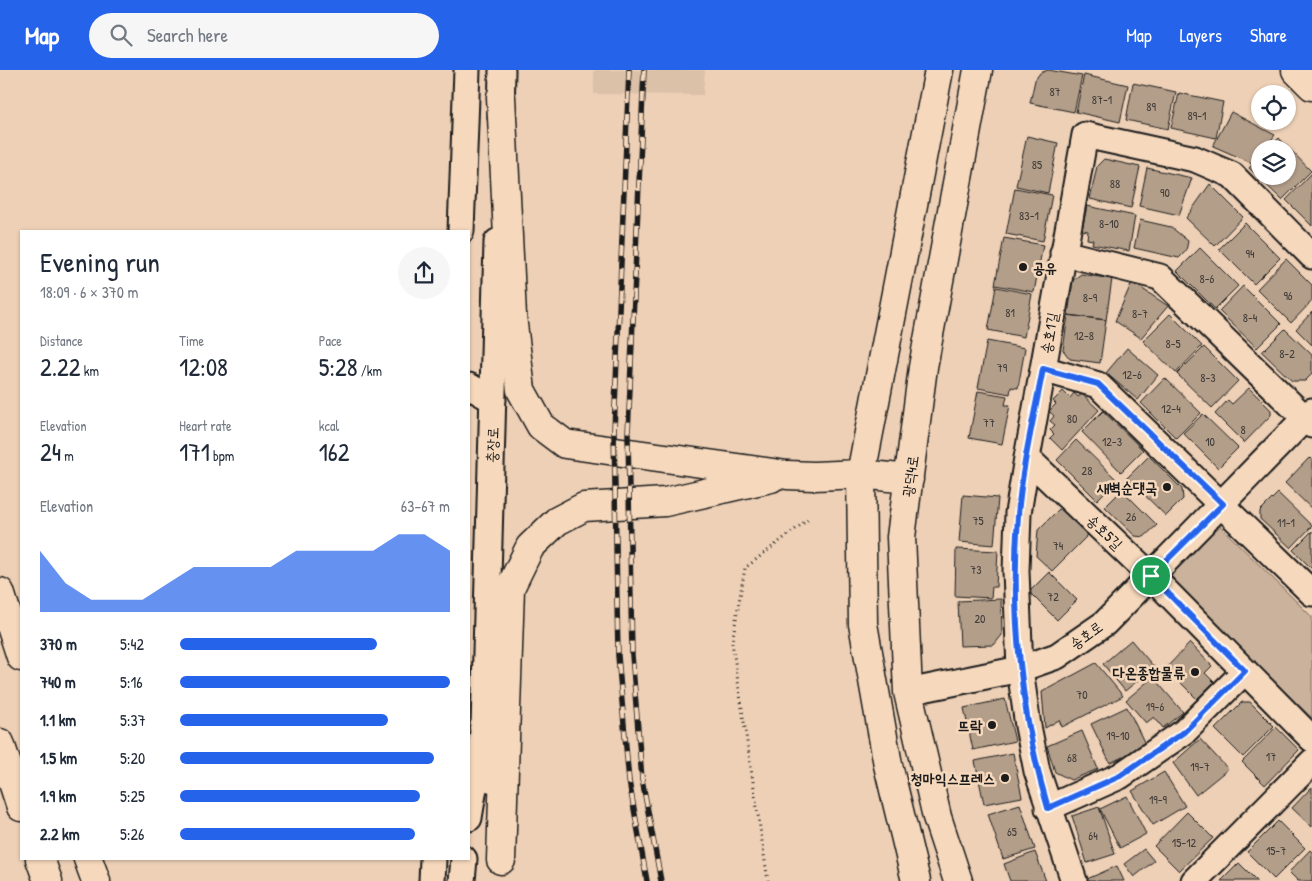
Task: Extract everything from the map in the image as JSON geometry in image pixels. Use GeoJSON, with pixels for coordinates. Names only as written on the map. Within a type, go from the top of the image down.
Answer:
{"type":"FeatureCollection","features":[{"type":"Feature","properties":{"kind":"main road"},"geometry":{"type":"LineString","coordinates":[[916,881],[888,764],[863,624],[861,474],[939,70]]}},
{"type":"Feature","properties":{"kind":"main road","name":"광덕4로"},"geometry":{"type":"LineString","coordinates":[[958,881],[937,817],[908,692],[901,537],[924,367],[978,70]]}},
{"type":"Feature","properties":{"kind":"main road"},"geometry":{"type":"LineString","coordinates":[[1296,70],[1312,86]]}},
{"type":"Feature","properties":{"kind":"main road"},"geometry":{"type":"LineString","coordinates":[[501,97],[512,316],[521,390],[541,426],[566,444],[787,475],[861,474],[910,478]]}},
{"type":"Feature","properties":{"kind":"main road"},"geometry":{"type":"LineString","coordinates":[[503,870],[510,588],[530,547],[557,521],[584,507],[665,502],[787,475]]}},
{"type":"Feature","properties":{"kind":"main road"},"geometry":{"type":"LineString","coordinates":[[0,592],[20,654]]}},
{"type":"Feature","properties":{"kind":"main road"},"geometry":{"type":"LineString","coordinates":[[484,727],[503,870]]}},
{"type":"Feature","properties":{"kind":"main road"},"geometry":{"type":"LineString","coordinates":[[0,743],[20,804]]}},
{"type":"Feature","properties":{"kind":"main road"},"geometry":{"type":"LineString","coordinates":[[40,860],[48,881]]}},
{"type":"Feature","properties":{"kind":"main road"},"geometry":{"type":"LineString","coordinates":[[88,860],[96,881]]}},
{"type":"Feature","properties":{"kind":"street"},"geometry":{"type":"LineString","coordinates":[[461,230],[468,70]]}},
{"type":"Feature","properties":{"kind":"street","name":"충장로"},"geometry":{"type":"LineString","coordinates":[[470,812],[484,727],[502,70]]}},
{"type":"Feature","properties":{"kind":"street","name":"송호1길"},"geometry":{"type":"LineString","coordinates":[[1074,881],[1037,772],[1020,669],[1016,571],[1018,513],[1063,253],[1086,135],[1195,159],[1232,175],[1312,256]]}},
{"type":"Feature","properties":{"kind":"street","name":"송호로"},"geometry":{"type":"LineString","coordinates":[[908,692],[1020,669],[1057,656],[1105,623],[1310,418],[1160,276],[1063,253]]}},
{"type":"Feature","properties":{"kind":"street"},"geometry":{"type":"LineString","coordinates":[[1043,369],[1098,384],[1312,593]]}},
{"type":"Feature","properties":{"kind":"street"},"geometry":{"type":"LineString","coordinates":[[470,387],[493,400]]}},
{"type":"Feature","properties":{"kind":"street","name":"송호5길"},"geometry":{"type":"LineString","coordinates":[[1027,458],[1151,576],[1312,739]]}},
{"type":"Feature","properties":{"kind":"street"},"geometry":{"type":"LineString","coordinates":[[1048,808],[1120,776],[1184,732],[1245,671]]}},
{"type":"Feature","properties":{"kind":"street"},"geometry":{"type":"LineString","coordinates":[[1194,881],[1312,762]]}},
{"type":"Feature","properties":{"kind":"street"},"geometry":{"type":"LineString","coordinates":[[432,881],[433,860]]}},
{"type":"Feature","properties":{"kind":"street"},"geometry":{"type":"LineString","coordinates":[[462,881],[464,860]]}},
{"type":"Feature","properties":{"kind":"path"},"geometry":{"type":"LineString","coordinates":[[768,881],[732,642],[745,568],[810,518]]}},
{"type":"Feature","properties":{"kind":"shaded area"},"geometry":{"type":"Polygon","coordinates":[[[594,70],[705,70],[703,95],[594,94],[594,70]]]}},
{"type":"Feature","properties":{"kind":"shaded area"},"geometry":{"type":"Polygon","coordinates":[[[1209,526],[1220,526],[1312,617],[1312,718],[1169,577],[1169,567],[1209,526]]]}},
{"type":"Feature","properties":{"kind":"building"},"geometry":{"type":"Polygon","coordinates":[[[1048,70],[1082,76],[1074,112],[1030,103],[1035,80],[1040,73],[1048,70]]]}},
{"type":"Feature","properties":{"kind":"building"},"geometry":{"type":"Polygon","coordinates":[[[1084,75],[1128,85],[1120,122],[1076,112],[1084,75]]]}},
{"type":"Feature","properties":{"kind":"building"},"geometry":{"type":"Polygon","coordinates":[[[1133,83],[1176,92],[1168,129],[1126,120],[1133,83]]]}},
{"type":"Feature","properties":{"kind":"building"},"geometry":{"type":"Polygon","coordinates":[[[1179,93],[1223,102],[1216,138],[1171,128],[1179,93]]]}},
{"type":"Feature","properties":{"kind":"building"},"geometry":{"type":"Polygon","coordinates":[[[1231,112],[1251,122],[1251,130],[1265,130],[1275,135],[1271,140],[1251,140],[1251,163],[1213,146],[1231,112]]]}},
{"type":"Feature","properties":{"kind":"building"},"geometry":{"type":"Polygon","coordinates":[[[1027,136],[1058,143],[1048,193],[1016,186],[1027,136]]]}},
{"type":"Feature","properties":{"kind":"building"},"geometry":{"type":"Polygon","coordinates":[[[1296,156],[1311,171],[1282,200],[1267,185],[1296,185],[1296,156]]]}},
{"type":"Feature","properties":{"kind":"building"},"geometry":{"type":"Polygon","coordinates":[[[1104,159],[1140,167],[1131,208],[1090,199],[1097,166],[1104,159]]]}},
{"type":"Feature","properties":{"kind":"building"},"geometry":{"type":"Polygon","coordinates":[[[1147,168],[1192,178],[1179,215],[1139,206],[1147,168]]]}},
{"type":"Feature","properties":{"kind":"building"},"geometry":{"type":"Polygon","coordinates":[[[1312,174],[1312,226],[1286,200],[1312,174]]]}},
{"type":"Feature","properties":{"kind":"building"},"geometry":{"type":"Polygon","coordinates":[[[1210,184],[1243,217],[1215,246],[1186,218],[1210,184]]]}},
{"type":"Feature","properties":{"kind":"building"},"geometry":{"type":"Polygon","coordinates":[[[1015,188],[1052,195],[1043,241],[1006,234],[1015,188]]]}},
{"type":"Feature","properties":{"kind":"building"},"geometry":{"type":"Polygon","coordinates":[[[1087,206],[1135,216],[1129,251],[1092,244],[1093,240],[1087,239],[1088,231],[1082,230],[1087,206]]]}},
{"type":"Feature","properties":{"kind":"building"},"geometry":{"type":"Polygon","coordinates":[[[1140,220],[1171,227],[1188,241],[1186,251],[1179,258],[1134,248],[1140,220]]]}},
{"type":"Feature","properties":{"kind":"building"},"geometry":{"type":"Polygon","coordinates":[[[1245,223],[1280,258],[1254,284],[1219,249],[1245,223]]]}},
{"type":"Feature","properties":{"kind":"building"},"geometry":{"type":"Polygon","coordinates":[[[1004,238],[1043,245],[1034,292],[995,285],[1004,238]]]}},
{"type":"Feature","properties":{"kind":"building"},"geometry":{"type":"Polygon","coordinates":[[[1200,248],[1238,286],[1215,309],[1177,271],[1200,248]]]}},
{"type":"Feature","properties":{"kind":"building"},"geometry":{"type":"Polygon","coordinates":[[[1286,259],[1312,285],[1312,301],[1291,323],[1257,289],[1286,259]]]}},
{"type":"Feature","properties":{"kind":"building"},"geometry":{"type":"Polygon","coordinates":[[[1081,274],[1112,279],[1106,320],[1068,315],[1073,280],[1081,274]]]}},
{"type":"Feature","properties":{"kind":"building"},"geometry":{"type":"Polygon","coordinates":[[[1132,282],[1168,306],[1141,338],[1115,321],[1132,282]]]}},
{"type":"Feature","properties":{"kind":"building"},"geometry":{"type":"Polygon","coordinates":[[[1243,286],[1281,324],[1257,348],[1219,311],[1243,286]]]}},
{"type":"Feature","properties":{"kind":"building"},"geometry":{"type":"Polygon","coordinates":[[[996,287],[1032,294],[1024,337],[988,330],[996,287]]]}},
{"type":"Feature","properties":{"kind":"building"},"geometry":{"type":"Polygon","coordinates":[[[1312,312],[1312,345],[1296,329],[1312,312]]]}},
{"type":"Feature","properties":{"kind":"building"},"geometry":{"type":"Polygon","coordinates":[[[1170,314],[1202,346],[1176,373],[1143,341],[1170,314]]]}},
{"type":"Feature","properties":{"kind":"building"},"geometry":{"type":"Polygon","coordinates":[[[1068,315],[1106,320],[1100,363],[1070,359],[1063,350],[1068,315]]]}},
{"type":"Feature","properties":{"kind":"building"},"geometry":{"type":"Polygon","coordinates":[[[1285,329],[1312,355],[1312,374],[1305,381],[1292,381],[1262,352],[1285,329]]]}},
{"type":"Feature","properties":{"kind":"building"},"geometry":{"type":"Polygon","coordinates":[[[987,341],[1025,348],[1018,388],[1011,387],[1010,394],[978,388],[987,341]]]}},
{"type":"Feature","properties":{"kind":"building"},"geometry":{"type":"Polygon","coordinates":[[[1204,347],[1238,381],[1212,408],[1177,374],[1204,347]]]}},
{"type":"Feature","properties":{"kind":"building"},"geometry":{"type":"Polygon","coordinates":[[[1127,348],[1158,375],[1138,400],[1106,373],[1127,348]]]}},
{"type":"Feature","properties":{"kind":"building"},"geometry":{"type":"Polygon","coordinates":[[[1165,378],[1201,413],[1176,438],[1141,403],[1165,378]]]}},
{"type":"Feature","properties":{"kind":"building"},"geometry":{"type":"Polygon","coordinates":[[[1249,388],[1271,410],[1271,415],[1244,443],[1215,414],[1228,400],[1232,404],[1249,388]]]}},
{"type":"Feature","properties":{"kind":"building"},"geometry":{"type":"Polygon","coordinates":[[[978,391],[1007,396],[1005,405],[1010,405],[1002,444],[969,438],[978,391]]]}},
{"type":"Feature","properties":{"kind":"building"},"geometry":{"type":"Polygon","coordinates":[[[1063,391],[1070,398],[1074,393],[1078,397],[1082,394],[1099,410],[1062,450],[1050,438],[1054,434],[1050,430],[1055,425],[1050,421],[1054,416],[1049,411],[1056,404],[1053,401],[1063,391]]]}},
{"type":"Feature","properties":{"kind":"building"},"geometry":{"type":"Polygon","coordinates":[[[1103,411],[1143,450],[1121,472],[1082,432],[1103,411]]]}},
{"type":"Feature","properties":{"kind":"building"},"geometry":{"type":"Polygon","coordinates":[[[1203,414],[1238,448],[1218,468],[1183,433],[1203,414]]]}},
{"type":"Feature","properties":{"kind":"building"},"geometry":{"type":"Polygon","coordinates":[[[1076,440],[1117,480],[1097,500],[1057,460],[1076,440]]]}},
{"type":"Feature","properties":{"kind":"building"},"geometry":{"type":"Polygon","coordinates":[[[1149,456],[1182,489],[1183,499],[1166,516],[1127,478],[1149,456]]]}},
{"type":"Feature","properties":{"kind":"building"},"geometry":{"type":"Polygon","coordinates":[[[1309,458],[1312,459],[1312,509],[1285,483],[1309,458]]]}},
{"type":"Feature","properties":{"kind":"building"},"geometry":{"type":"Polygon","coordinates":[[[1122,490],[1157,525],[1144,537],[1135,536],[1105,507],[1122,490]]]}},
{"type":"Feature","properties":{"kind":"building"},"geometry":{"type":"Polygon","coordinates":[[[1278,493],[1312,526],[1291,548],[1260,519],[1260,511],[1278,493]]]}},
{"type":"Feature","properties":{"kind":"building"},"geometry":{"type":"Polygon","coordinates":[[[963,495],[998,498],[994,545],[959,542],[963,495]]]}},
{"type":"Feature","properties":{"kind":"building"},"geometry":{"type":"Polygon","coordinates":[[[1061,507],[1089,534],[1052,571],[1036,556],[1038,530],[1061,507]]]}},
{"type":"Feature","properties":{"kind":"building"},"geometry":{"type":"Polygon","coordinates":[[[1312,531],[1312,569],[1293,550],[1312,531]]]}},
{"type":"Feature","properties":{"kind":"building"},"geometry":{"type":"Polygon","coordinates":[[[956,549],[998,551],[996,587],[992,587],[991,598],[955,596],[956,549]]]}},
{"type":"Feature","properties":{"kind":"building"},"geometry":{"type":"Polygon","coordinates":[[[1049,572],[1077,600],[1057,620],[1029,592],[1049,572]]]}},
{"type":"Feature","properties":{"kind":"building"},"geometry":{"type":"Polygon","coordinates":[[[1001,599],[1002,635],[994,645],[960,646],[958,601],[1001,599]]]}},
{"type":"Feature","properties":{"kind":"building"},"geometry":{"type":"Polygon","coordinates":[[[1131,640],[1154,667],[1125,691],[1103,664],[1131,640]]]}},
{"type":"Feature","properties":{"kind":"building"},"geometry":{"type":"Polygon","coordinates":[[[1190,643],[1212,666],[1205,673],[1214,682],[1197,699],[1166,668],[1190,643]]]}},
{"type":"Feature","properties":{"kind":"building"},"geometry":{"type":"Polygon","coordinates":[[[1096,663],[1123,696],[1062,727],[1059,720],[1045,728],[1042,692],[1096,663]]]}},
{"type":"Feature","properties":{"kind":"building"},"geometry":{"type":"Polygon","coordinates":[[[1153,677],[1183,712],[1163,728],[1154,717],[1146,723],[1126,700],[1153,677]]]}},
{"type":"Feature","properties":{"kind":"building"},"geometry":{"type":"Polygon","coordinates":[[[1005,699],[1015,741],[973,750],[964,708],[1005,699]]]}},
{"type":"Feature","properties":{"kind":"building"},"geometry":{"type":"Polygon","coordinates":[[[1242,702],[1250,702],[1274,726],[1243,757],[1215,729],[1242,702]]]}},
{"type":"Feature","properties":{"kind":"building"},"geometry":{"type":"Polygon","coordinates":[[[1127,707],[1146,746],[1110,763],[1091,724],[1127,707]]]}},
{"type":"Feature","properties":{"kind":"building"},"geometry":{"type":"Polygon","coordinates":[[[1276,727],[1299,750],[1265,785],[1242,762],[1276,727]]]}},
{"type":"Feature","properties":{"kind":"building"},"geometry":{"type":"Polygon","coordinates":[[[1082,731],[1098,769],[1071,780],[1055,772],[1047,746],[1082,731]]]}},
{"type":"Feature","properties":{"kind":"building"},"geometry":{"type":"Polygon","coordinates":[[[1200,739],[1228,769],[1196,795],[1173,763],[1200,739]]]}},
{"type":"Feature","properties":{"kind":"building"},"geometry":{"type":"Polygon","coordinates":[[[1013,753],[1022,797],[984,804],[975,761],[1013,753]]]}},
{"type":"Feature","properties":{"kind":"building"},"geometry":{"type":"Polygon","coordinates":[[[1164,772],[1185,806],[1153,825],[1132,791],[1164,772]]]}},
{"type":"Feature","properties":{"kind":"building"},"geometry":{"type":"Polygon","coordinates":[[[1312,787],[1312,827],[1292,808],[1312,787]]]}},
{"type":"Feature","properties":{"kind":"building"},"geometry":{"type":"Polygon","coordinates":[[[1127,796],[1146,834],[1120,848],[1100,809],[1127,796]]]}},
{"type":"Feature","properties":{"kind":"building"},"geometry":{"type":"Polygon","coordinates":[[[1020,804],[1035,849],[1003,859],[988,814],[1020,804]]]}},
{"type":"Feature","properties":{"kind":"building"},"geometry":{"type":"Polygon","coordinates":[[[1099,807],[1115,854],[1087,863],[1072,816],[1099,807]]]}},
{"type":"Feature","properties":{"kind":"building"},"geometry":{"type":"Polygon","coordinates":[[[1187,812],[1213,838],[1179,871],[1154,846],[1187,812]]]}},
{"type":"Feature","properties":{"kind":"building"},"geometry":{"type":"Polygon","coordinates":[[[1278,821],[1305,848],[1274,879],[1247,852],[1278,821]]]}},
{"type":"Feature","properties":{"kind":"building"},"geometry":{"type":"Polygon","coordinates":[[[1144,849],[1154,861],[1134,877],[1124,864],[1144,849]]]}},
{"type":"Feature","properties":{"kind":"building"},"geometry":{"type":"Polygon","coordinates":[[[1310,850],[1312,852],[1312,881],[1298,881],[1289,872],[1310,850]]]}},
{"type":"Feature","properties":{"kind":"building"},"geometry":{"type":"Polygon","coordinates":[[[1035,852],[1046,881],[1010,881],[1004,864],[1035,852]]]}},
{"type":"Feature","properties":{"kind":"building"},"geometry":{"type":"Polygon","coordinates":[[[1239,863],[1257,881],[1221,881],[1239,863]]]}},
{"type":"Feature","properties":{"kind":"building"},"geometry":{"type":"Polygon","coordinates":[[[1117,866],[1124,881],[1088,881],[1087,879],[1117,866]]]}},
{"type":"Feature","properties":{"kind":"railway"},"geometry":{"type":"LineString","coordinates":[[629,70],[614,431],[618,656],[629,781],[647,881]]}},
{"type":"Feature","properties":{"kind":"railway"},"geometry":{"type":"LineString","coordinates":[[644,70],[628,434],[632,655],[642,779],[661,881]]}},
{"type":"Feature","properties":{"kind":"place","name":"공유"},"geometry":{"type":"Point","coordinates":[1023,267]}},
{"type":"Feature","properties":{"kind":"place","name":"새벽순댓국"},"geometry":{"type":"Point","coordinates":[1167,487]}},
{"type":"Feature","properties":{"kind":"place","name":"다온종합물류"},"geometry":{"type":"Point","coordinates":[1195,672]}},
{"type":"Feature","properties":{"kind":"place","name":"뜨락"},"geometry":{"type":"Point","coordinates":[992,725]}},
{"type":"Feature","properties":{"kind":"place","name":"청마익스프레스"},"geometry":{"type":"Point","coordinates":[1005,778]}},
{"type":"Feature","properties":{"kind":"route"},"geometry":{"type":"LineString","coordinates":[[1043,369],[1098,384],[1223,504],[1151,576],[1245,671],[1184,732],[1120,776],[1048,808],[1037,772],[1020,669],[1016,571],[1018,513],[1043,369]]}}]}
